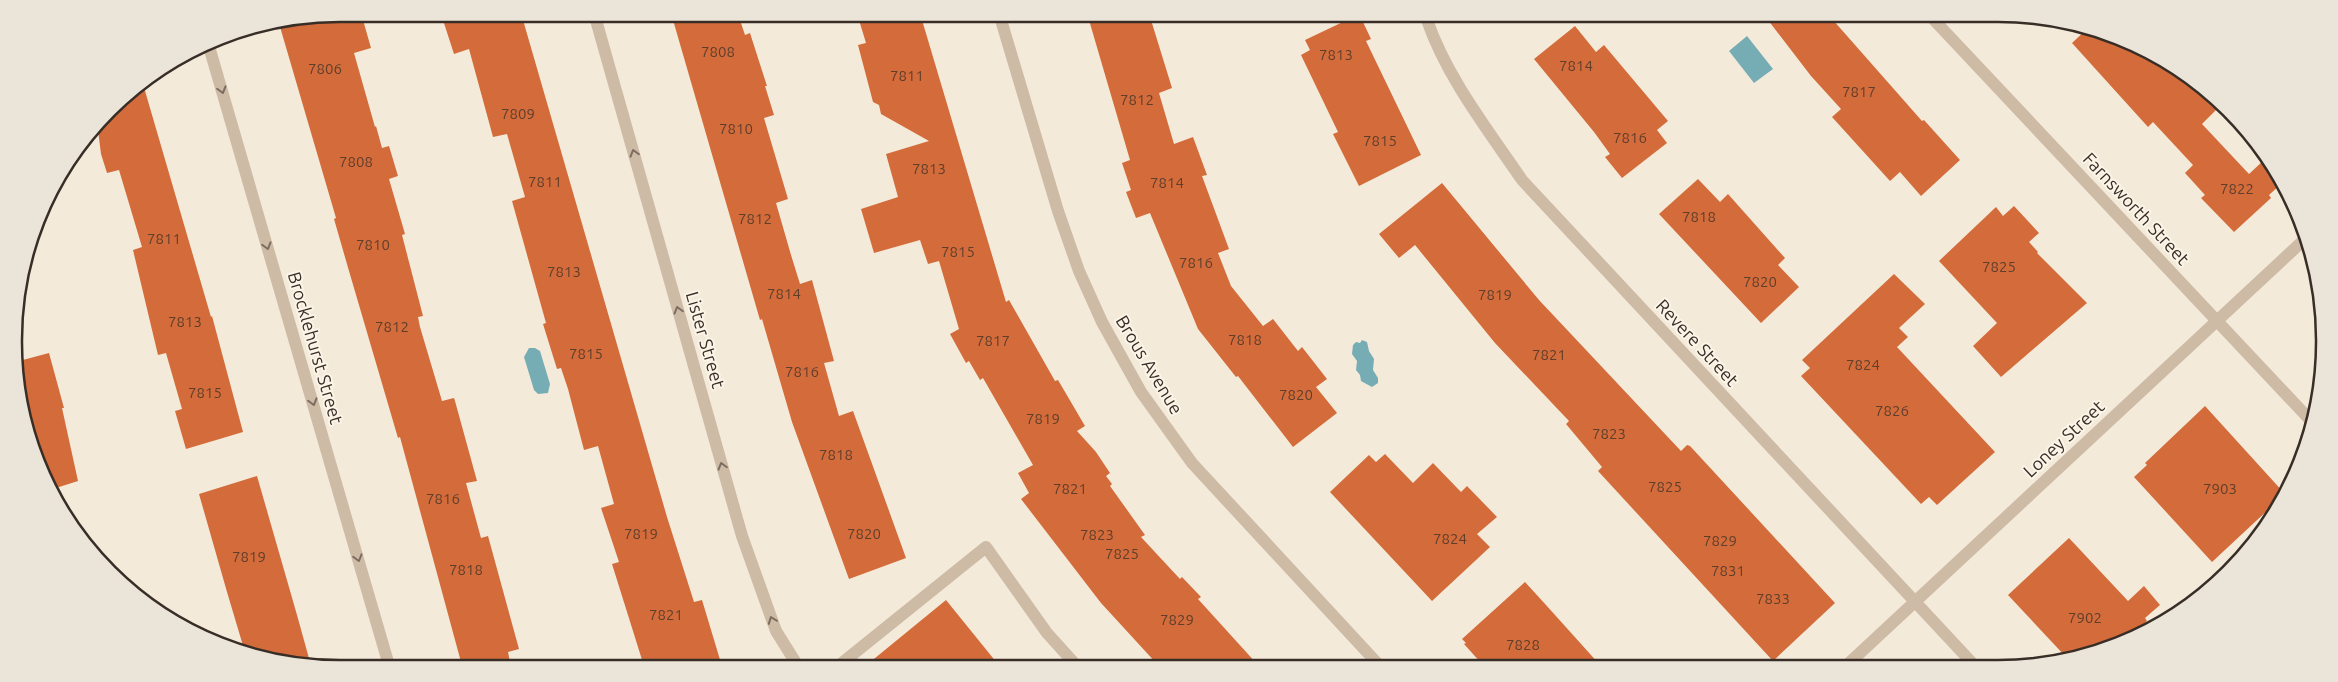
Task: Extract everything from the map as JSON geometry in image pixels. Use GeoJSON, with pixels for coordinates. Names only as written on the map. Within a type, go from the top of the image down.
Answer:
{"type":"FeatureCollection","features":[{"type":"Feature","properties":{"kind":"street","name":"Lister Street"},"geometry":{"type":"LineString","coordinates":[[597,23],[742,536],[776,631],[794,660]]}},
{"type":"Feature","properties":{"kind":"street","name":"Brous Avenue"},"geometry":{"type":"LineString","coordinates":[[1002,23],[1058,211],[1079,271],[1102,322],[1141,392],[1192,463],[1374,660]]}},
{"type":"Feature","properties":{"kind":"street","name":"Revere Street"},"geometry":{"type":"LineString","coordinates":[[1428,23],[1448,66],[1522,180],[1969,660]]}},
{"type":"Feature","properties":{"kind":"street","name":"Farnsworth Street"},"geometry":{"type":"LineString","coordinates":[[1937,23],[2306,416]]}},
{"type":"Feature","properties":{"kind":"street","name":"Brocklehurst Street"},"geometry":{"type":"LineString","coordinates":[[210,51],[387,660]]}},
{"type":"Feature","properties":{"kind":"street","name":"Loney Street"},"geometry":{"type":"LineString","coordinates":[[1852,660],[2300,243]]}},
{"type":"Feature","properties":{"kind":"street"},"geometry":{"type":"LineString","coordinates":[[846,660],[986,547],[1047,633],[1071,660]]}},
{"type":"Feature","properties":{"kind":"water"},"geometry":{"type":"Polygon","coordinates":[[[1747,36],[1773,69],[1754,83],[1729,51],[1747,36]]]}},
{"type":"Feature","properties":{"kind":"water"},"geometry":{"type":"Polygon","coordinates":[[[1362,340],[1367,342],[1369,351],[1374,359],[1373,370],[1378,378],[1378,383],[1372,387],[1361,381],[1360,375],[1356,370],[1357,361],[1352,354],[1353,345],[1356,342],[1360,343],[1362,340]]]}},
{"type":"Feature","properties":{"kind":"water"},"geometry":{"type":"Polygon","coordinates":[[[529,348],[535,348],[540,351],[550,384],[548,393],[538,394],[534,390],[524,357],[529,348]]]}},
{"type":"Feature","properties":{"kind":"building"},"geometry":{"type":"Polygon","coordinates":[[[320,23],[364,23],[371,48],[354,53],[382,148],[389,146],[398,176],[389,179],[405,234],[402,235],[423,316],[418,317],[420,327],[442,401],[454,398],[477,481],[466,483],[481,538],[488,536],[519,649],[508,652],[510,660],[460,660],[400,437],[398,438],[349,271],[334,219],[336,218],[281,29],[320,23]]]}},
{"type":"Feature","properties":{"kind":"building"},"geometry":{"type":"Polygon","coordinates":[[[444,23],[524,23],[667,517],[694,602],[702,600],[720,660],[642,660],[612,564],[619,562],[601,508],[614,504],[598,446],[584,450],[568,389],[561,368],[557,369],[543,324],[546,323],[512,201],[525,197],[507,134],[493,137],[469,49],[454,54],[444,23]]]}},
{"type":"Feature","properties":{"kind":"building"},"geometry":{"type":"Polygon","coordinates":[[[674,23],[741,23],[745,35],[750,33],[774,115],[764,118],[788,199],[776,203],[791,255],[800,284],[812,280],[834,361],[824,363],[839,416],[853,411],[906,558],[849,579],[792,422],[762,319],[760,320],[674,23]]]}},
{"type":"Feature","properties":{"kind":"building"},"geometry":{"type":"Polygon","coordinates":[[[860,23],[923,23],[1006,302],[1009,300],[1055,381],[1058,380],[1085,426],[1077,431],[1096,452],[1110,473],[1106,476],[1112,484],[1110,486],[1145,535],[1141,537],[1180,579],[1182,577],[1201,597],[1198,599],[1253,660],[1153,660],[1101,603],[1021,499],[1029,493],[1018,473],[1033,465],[983,378],[980,380],[969,361],[966,363],[950,334],[959,329],[939,261],[928,264],[920,240],[874,253],[861,209],[898,197],[886,154],[929,141],[881,114],[879,105],[873,102],[858,45],[866,43],[860,23]]]}},
{"type":"Feature","properties":{"kind":"building"},"geometry":{"type":"Polygon","coordinates":[[[1090,23],[1152,23],[1172,88],[1159,93],[1174,144],[1193,137],[1207,175],[1202,176],[1229,249],[1218,253],[1231,286],[1263,326],[1273,319],[1298,351],[1302,347],[1327,379],[1316,387],[1337,413],[1293,447],[1238,376],[1236,377],[1198,329],[1150,213],[1136,218],[1126,192],[1131,190],[1122,163],[1130,160],[1090,23]]]}},
{"type":"Feature","properties":{"kind":"building"},"geometry":{"type":"Polygon","coordinates":[[[1341,23],[1363,23],[1371,39],[1366,41],[1421,155],[1359,186],[1333,134],[1338,132],[1301,55],[1310,50],[1305,40],[1341,23]]]}},
{"type":"Feature","properties":{"kind":"building"},"geometry":{"type":"Polygon","coordinates":[[[1770,23],[1836,23],[1922,121],[1924,120],[1960,160],[1921,196],[1900,172],[1890,181],[1832,117],[1841,109],[1811,76],[1770,23]]]}},
{"type":"Feature","properties":{"kind":"building"},"geometry":{"type":"Polygon","coordinates":[[[1575,26],[1596,52],[1604,45],[1668,121],[1657,130],[1667,143],[1622,178],[1605,157],[1610,154],[1594,132],[1534,59],[1575,26]]]}},
{"type":"Feature","properties":{"kind":"building"},"geometry":{"type":"Polygon","coordinates":[[[2082,34],[2099,39],[2138,55],[2191,88],[2216,110],[2202,124],[2249,174],[2261,163],[2276,188],[2269,195],[2271,198],[2234,232],[2201,198],[2205,195],[2185,173],[2193,165],[2153,122],[2148,127],[2072,43],[2082,34]]]}},
{"type":"Feature","properties":{"kind":"building"},"geometry":{"type":"Polygon","coordinates":[[[145,90],[212,316],[243,432],[186,449],[175,411],[182,409],[166,353],[158,355],[133,250],[142,247],[119,170],[107,173],[101,154],[99,135],[145,90]]]}},
{"type":"Feature","properties":{"kind":"building"},"geometry":{"type":"Polygon","coordinates":[[[1698,179],[1720,202],[1728,194],[1785,258],[1778,265],[1799,287],[1761,323],[1659,214],[1698,179]]]}},
{"type":"Feature","properties":{"kind":"building"},"geometry":{"type":"Polygon","coordinates":[[[1442,183],[1539,300],[1681,451],[1687,445],[1690,446],[1835,603],[1772,660],[1598,471],[1602,467],[1566,424],[1569,421],[1495,343],[1415,245],[1399,258],[1379,234],[1442,183]]]}},
{"type":"Feature","properties":{"kind":"building"},"geometry":{"type":"Polygon","coordinates":[[[2014,206],[2039,233],[2029,242],[2037,253],[2087,303],[2001,377],[1973,346],[1997,323],[1939,261],[1996,207],[2003,216],[2014,206]]]}},
{"type":"Feature","properties":{"kind":"building"},"geometry":{"type":"Polygon","coordinates":[[[1894,274],[1925,304],[1899,328],[1908,337],[1897,347],[1995,452],[1937,505],[1929,497],[1921,504],[1801,376],[1810,368],[1802,360],[1894,274]]]}},
{"type":"Feature","properties":{"kind":"building"},"geometry":{"type":"Polygon","coordinates":[[[49,353],[64,408],[62,408],[78,481],[58,487],[55,482],[33,423],[25,383],[23,360],[49,353]]]}},
{"type":"Feature","properties":{"kind":"building"},"geometry":{"type":"Polygon","coordinates":[[[2205,406],[2280,488],[2266,512],[2212,562],[2134,477],[2147,465],[2145,463],[2205,406]]]}},
{"type":"Feature","properties":{"kind":"building"},"geometry":{"type":"Polygon","coordinates":[[[1385,454],[1413,483],[1433,463],[1461,492],[1467,486],[1497,517],[1477,534],[1490,547],[1432,601],[1330,492],[1369,455],[1376,462],[1385,454]]]}},
{"type":"Feature","properties":{"kind":"building"},"geometry":{"type":"Polygon","coordinates":[[[257,476],[309,658],[243,644],[199,494],[257,476]]]}},
{"type":"Feature","properties":{"kind":"building"},"geometry":{"type":"Polygon","coordinates":[[[2069,538],[2128,601],[2144,586],[2160,605],[2145,618],[2147,621],[2138,627],[2099,643],[2062,652],[2008,595],[2069,538]]]}},
{"type":"Feature","properties":{"kind":"building"},"geometry":{"type":"Polygon","coordinates":[[[1525,582],[1595,660],[1478,660],[1464,644],[1466,643],[1462,639],[1525,582]]]}},
{"type":"Feature","properties":{"kind":"building"},"geometry":{"type":"Polygon","coordinates":[[[946,600],[995,660],[873,660],[946,600]]]}}]}
